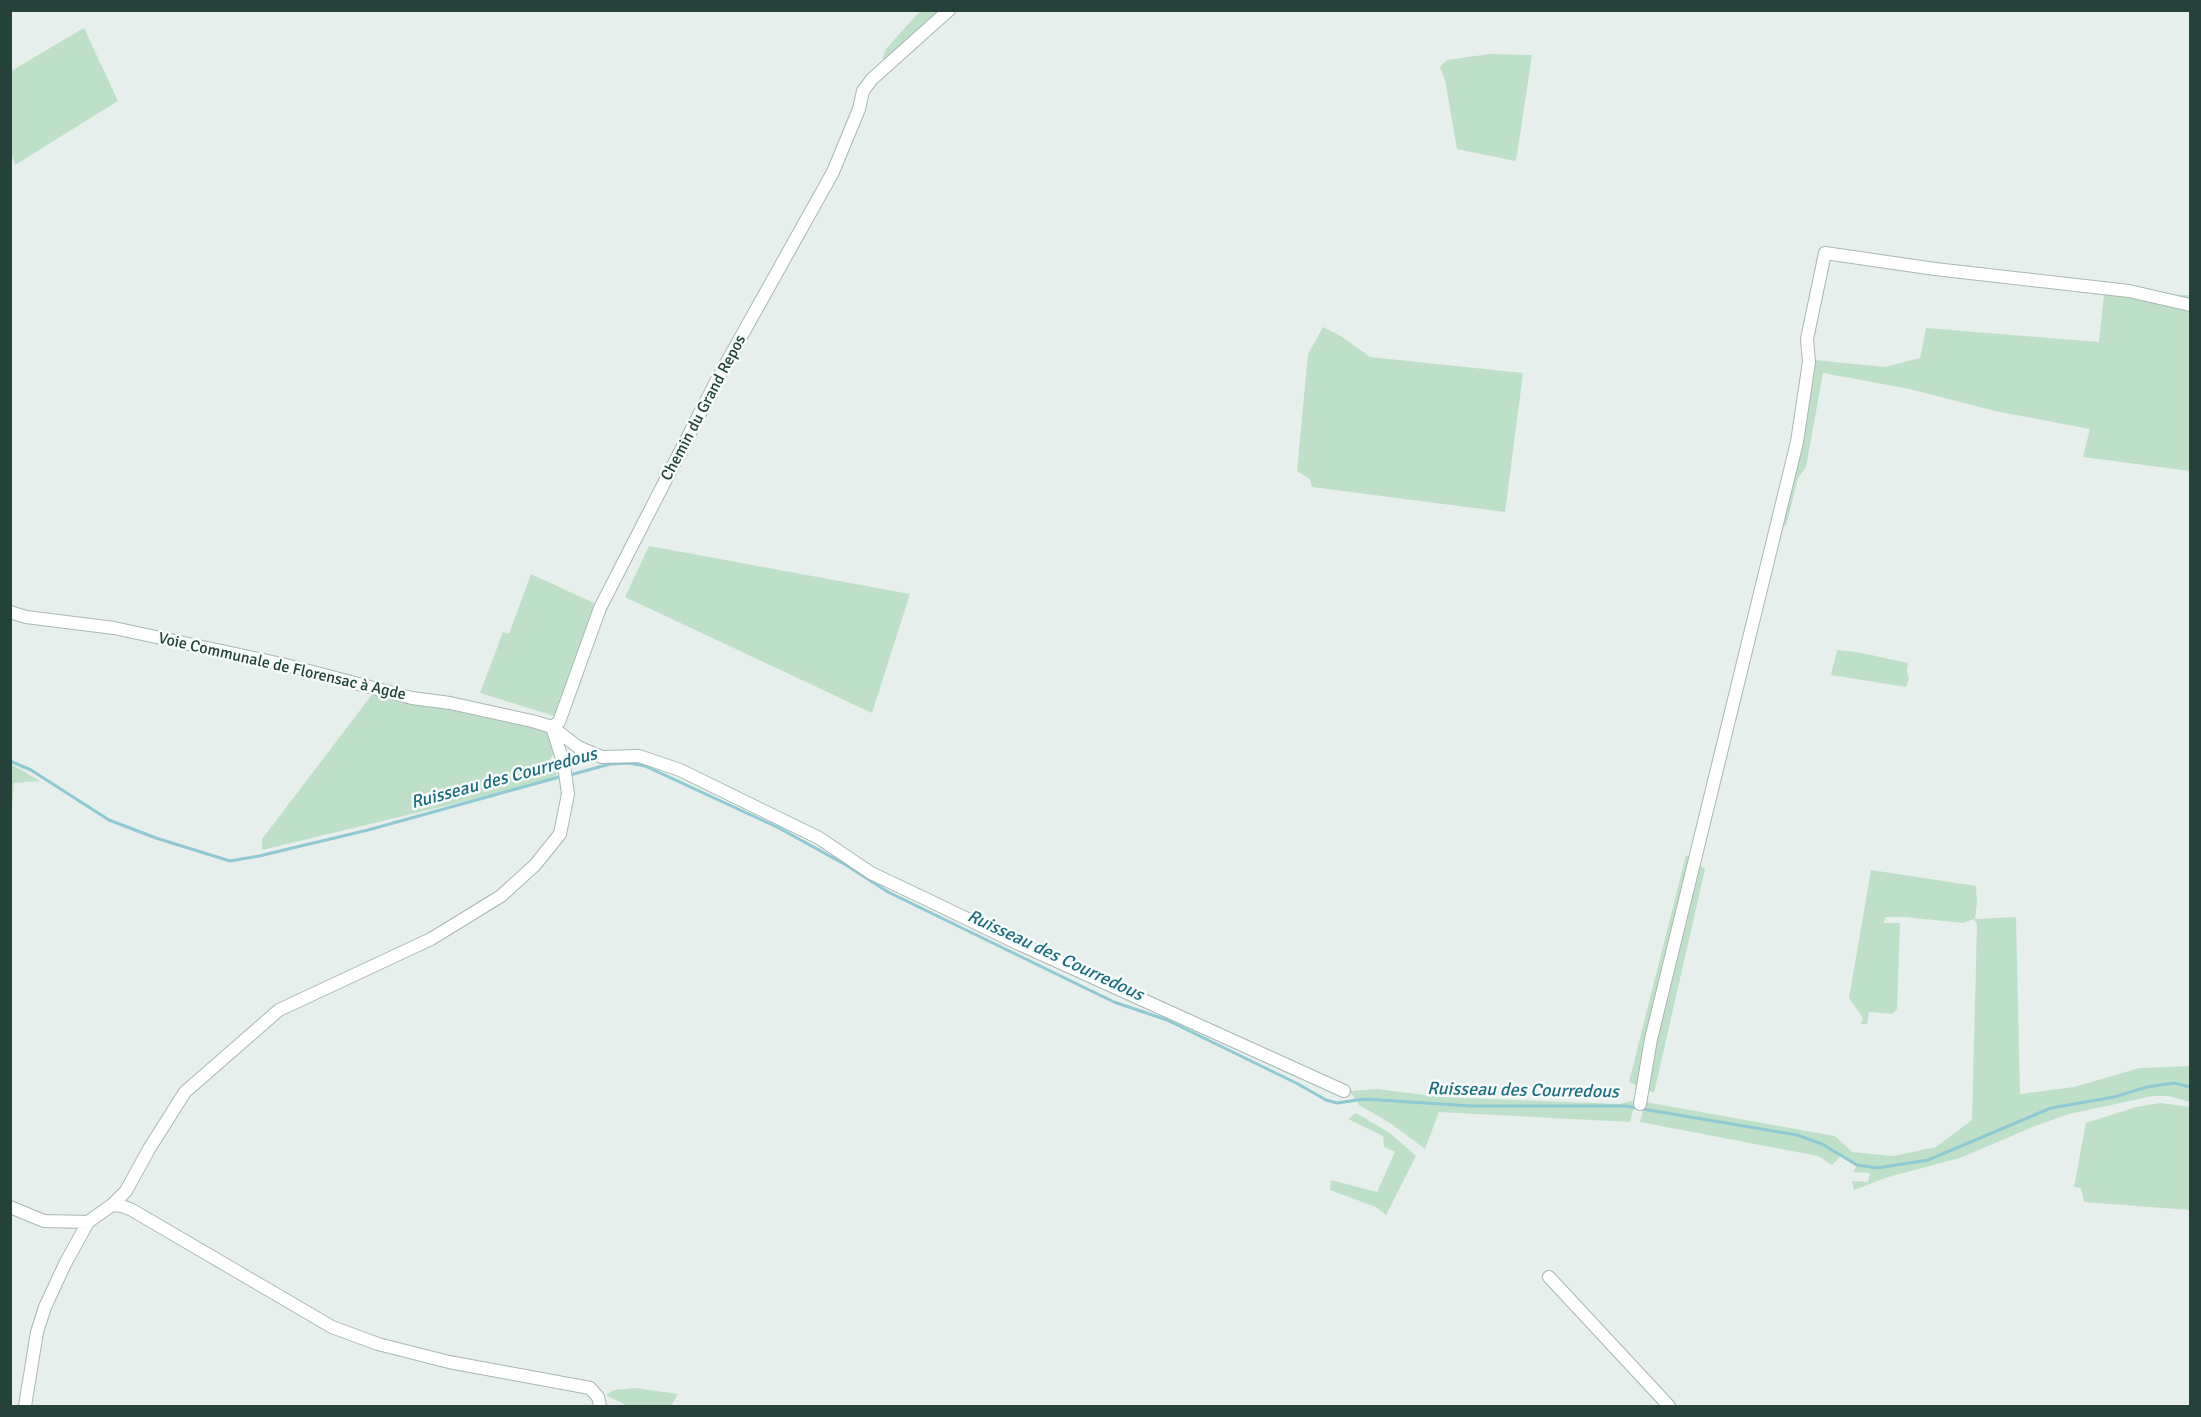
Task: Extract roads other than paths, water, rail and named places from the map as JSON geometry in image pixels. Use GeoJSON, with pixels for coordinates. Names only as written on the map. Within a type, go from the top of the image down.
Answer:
{"type":"FeatureCollection","features":[{"type":"Feature","properties":{"kind":"street","name":"Chemin du Grand Repos"},"geometry":{"type":"LineString","coordinates":[[552,727],[559,722],[600,608],[718,378],[833,172],[852,128],[863,91],[872,79],[949,10]]}},
{"type":"Feature","properties":{"kind":"street"},"geometry":{"type":"LineString","coordinates":[[1640,1104],[1651,1039],[1797,442],[1809,362],[1807,339],[1825,253],[1935,269],[2129,291],[2190,305]]}},
{"type":"Feature","properties":{"kind":"street","name":"Voie Communale de Florensac à Agde"},"geometry":{"type":"LineString","coordinates":[[10,612],[26,617],[114,628],[282,664],[412,698],[450,703],[552,727]]}},
{"type":"Feature","properties":{"kind":"street"},"geometry":{"type":"LineString","coordinates":[[25,1407],[37,1332],[45,1307],[65,1263],[88,1222],[112,1205],[131,1183],[149,1149],[185,1092],[279,1011],[430,939],[501,896],[535,865],[560,834],[568,794],[564,765],[552,727]]}},
{"type":"Feature","properties":{"kind":"street"},"geometry":{"type":"LineString","coordinates":[[552,727],[578,747],[602,757],[639,756],[680,770],[819,838],[871,873],[1017,943],[1344,1092]]}},
{"type":"Feature","properties":{"kind":"street"},"geometry":{"type":"LineString","coordinates":[[131,1183],[128,1199],[135,1212]]}},
{"type":"Feature","properties":{"kind":"street"},"geometry":{"type":"LineString","coordinates":[[112,1205],[122,1206],[135,1212],[332,1327],[378,1344],[448,1362],[590,1388],[598,1397],[600,1407]]}},
{"type":"Feature","properties":{"kind":"street"},"geometry":{"type":"LineString","coordinates":[[10,1208],[44,1221],[88,1222]]}},
{"type":"Feature","properties":{"kind":"street"},"geometry":{"type":"LineString","coordinates":[[1549,1277],[1669,1407]]}},
{"type":"Feature","properties":{"kind":"waterway","name":"Ruisseau des Courredous"},"geometry":{"type":"LineString","coordinates":[[10,761],[31,770],[109,820],[156,838],[230,861],[368,830],[563,776]]}},
{"type":"Feature","properties":{"kind":"waterway","name":"Ruisseau des Courredous"},"geometry":{"type":"LineString","coordinates":[[570,775],[610,764],[629,763],[645,766],[779,828],[846,865],[888,892],[1114,1002],[1167,1020],[1326,1100],[1337,1103],[1364,1099],[1471,1106],[1625,1106],[1797,1135],[1822,1144],[1857,1165],[1877,1168],[1928,1160],[2051,1108],[2114,1097],[2147,1087],[2174,1083],[2190,1087]]}}]}
